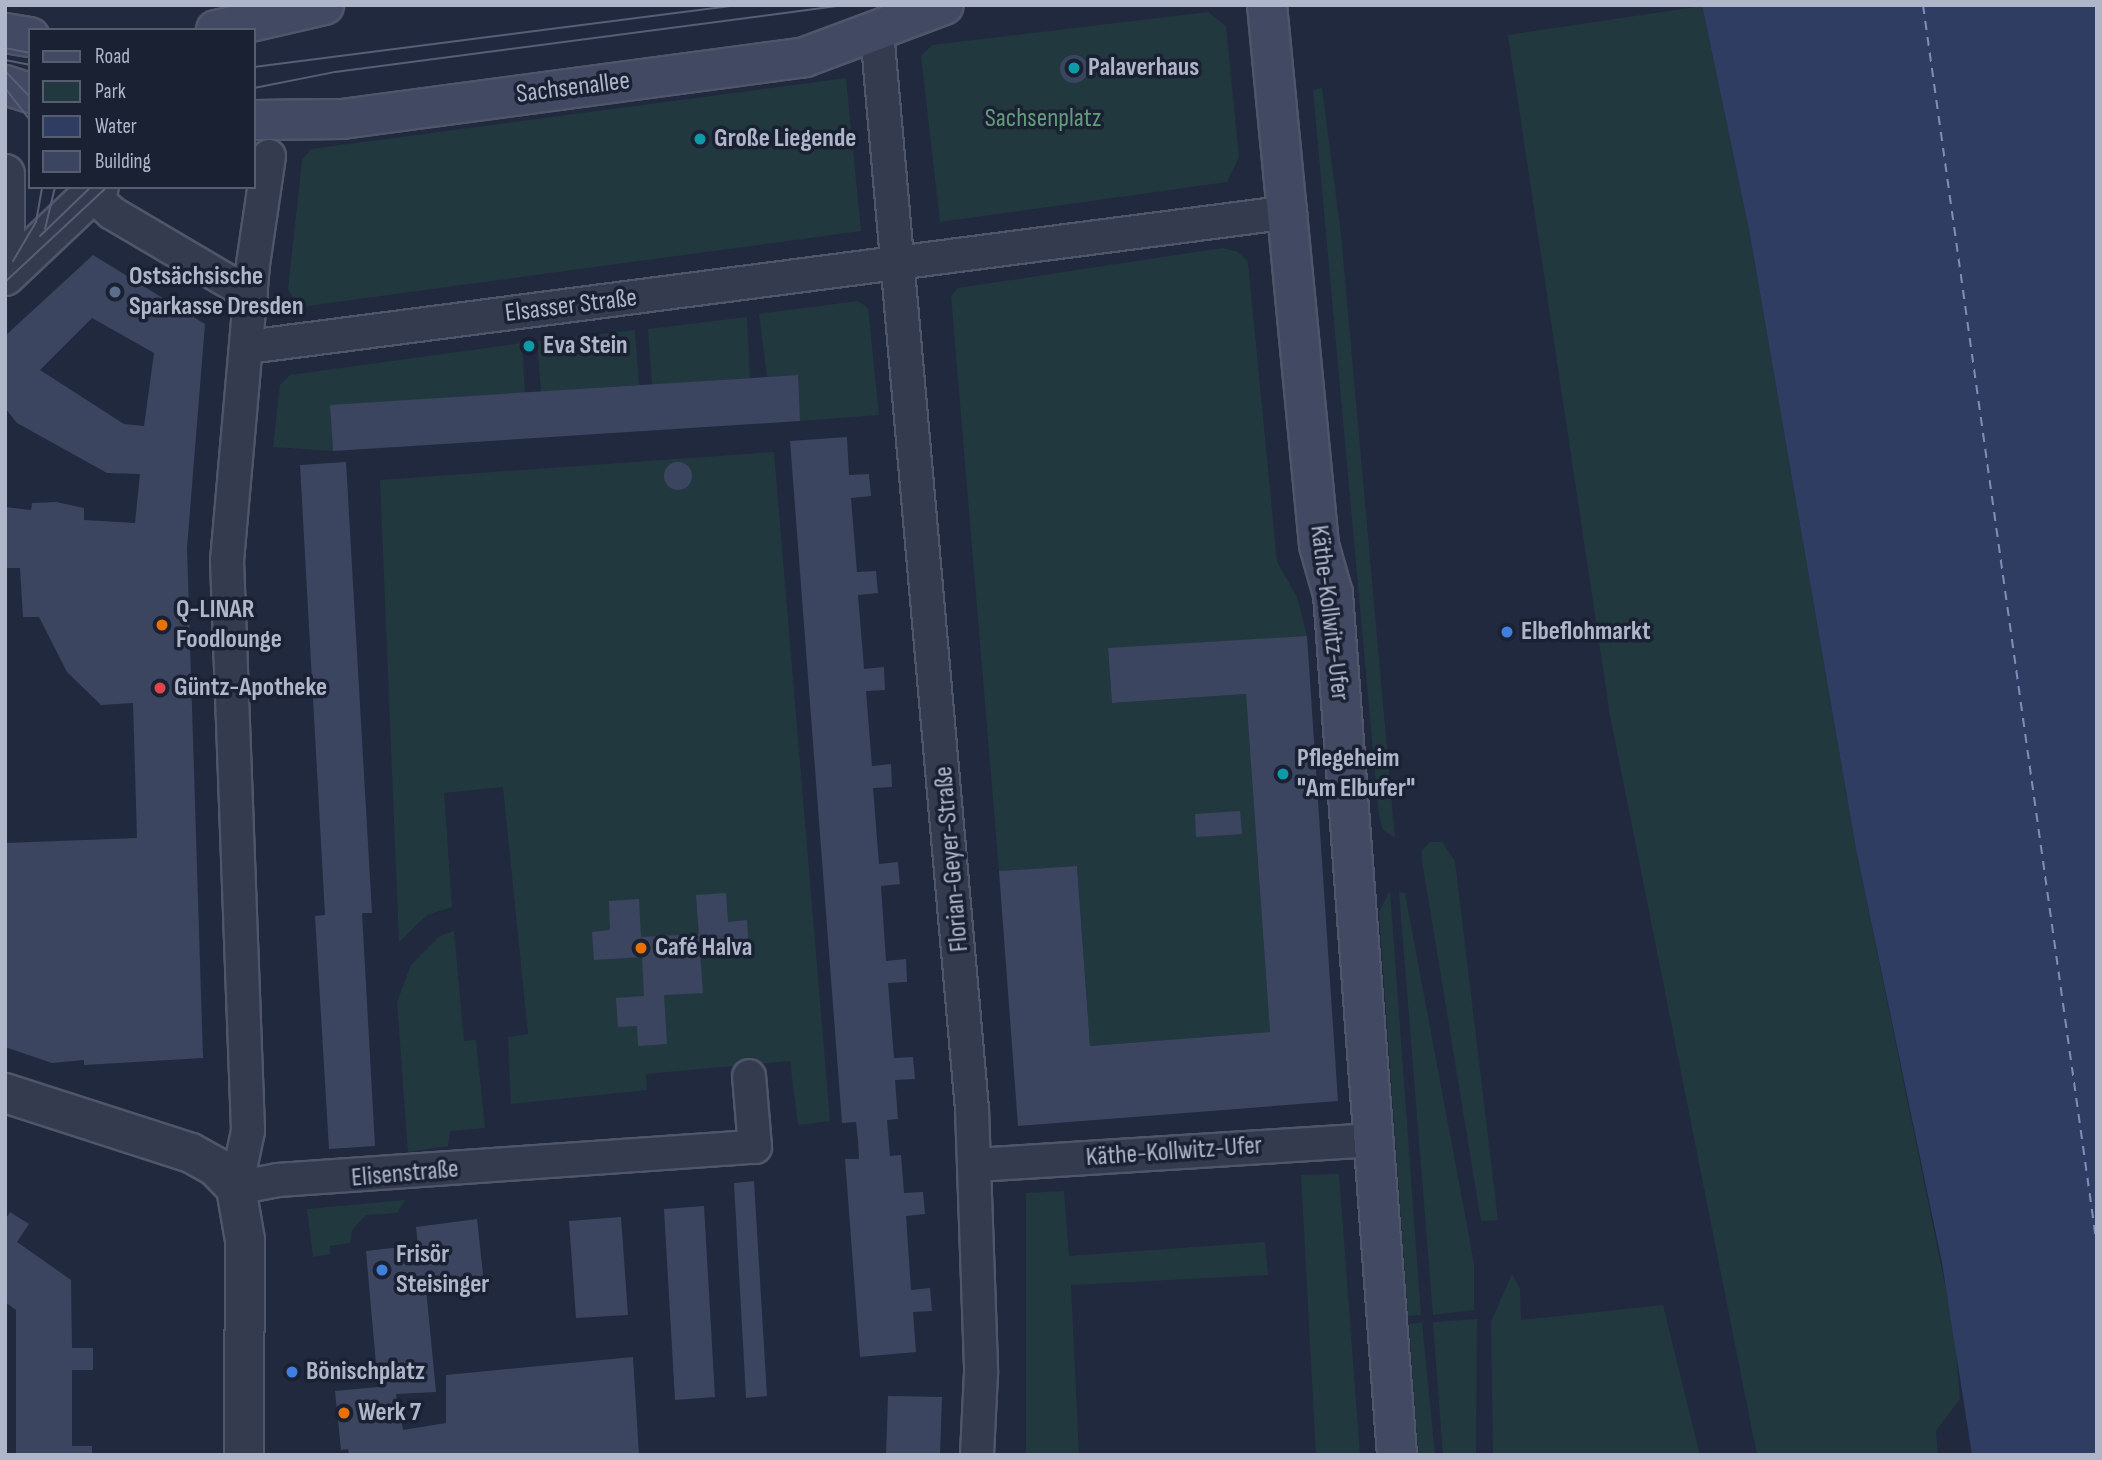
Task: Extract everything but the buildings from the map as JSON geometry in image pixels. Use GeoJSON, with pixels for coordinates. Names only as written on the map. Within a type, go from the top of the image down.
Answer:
{"type":"FeatureCollection","features":[{"type":"Feature","properties":{"kind":"main road"},"geometry":{"type":"LineString","coordinates":[[249,25],[324,5]]}},
{"type":"Feature","properties":{"kind":"main road"},"geometry":{"type":"LineString","coordinates":[[877,32],[944,5]]}},
{"type":"Feature","properties":{"kind":"main road"},"geometry":{"type":"LineString","coordinates":[[1268,5],[1290,212]]}},
{"type":"Feature","properties":{"kind":"main road","name":"Sachsenallee"},"geometry":{"type":"LineString","coordinates":[[263,132],[805,57],[877,32]]}},
{"type":"Feature","properties":{"kind":"main road"},"geometry":{"type":"LineString","coordinates":[[5,33],[28,37]]}},
{"type":"Feature","properties":{"kind":"main road"},"geometry":{"type":"LineString","coordinates":[[5,85],[28,92]]}},
{"type":"Feature","properties":{"kind":"main road","name":"Käthe-Kollwitz-Ufer"},"geometry":{"type":"LineString","coordinates":[[1290,212],[1319,545],[1333,594],[1397,1455]]}},
{"type":"Feature","properties":{"kind":"street"},"geometry":{"type":"LineString","coordinates":[[877,32],[895,264],[1290,212]]}},
{"type":"Feature","properties":{"kind":"street"},"geometry":{"type":"LineString","coordinates":[[244,1455],[245,1240],[236,1188],[248,1131],[228,560],[248,347],[263,132]]}},
{"type":"Feature","properties":{"kind":"street"},"geometry":{"type":"LineString","coordinates":[[5,174],[5,256]]}},
{"type":"Feature","properties":{"kind":"street"},"geometry":{"type":"LineString","coordinates":[[5,276],[95,191],[113,213],[251,295]]}},
{"type":"Feature","properties":{"kind":"street","name":"Elsasser Straße"},"geometry":{"type":"LineString","coordinates":[[248,347],[895,264]]}},
{"type":"Feature","properties":{"kind":"street","name":"Florian-Geyer-Straße"},"geometry":{"type":"LineString","coordinates":[[895,264],[953,864],[976,1165],[978,1455]]}},
{"type":"Feature","properties":{"kind":"street","name":"Elisenstraße"},"geometry":{"type":"LineString","coordinates":[[236,1188],[278,1180],[755,1147],[749,1076]]}},
{"type":"Feature","properties":{"kind":"street"},"geometry":{"type":"LineString","coordinates":[[5,1093],[191,1153],[216,1167],[236,1188]]}},
{"type":"Feature","properties":{"kind":"street","name":"Käthe-Kollwitz-Ufer"},"geometry":{"type":"LineString","coordinates":[[976,1165],[1373,1140]]}},
{"type":"Feature","properties":{"kind":"green space"},"geometry":{"type":"Polygon","coordinates":[[[1702,6],[1750,235],[1856,849],[1954,1329],[1960,1399],[1936,1431],[1938,1455],[1757,1455],[1610,715],[1508,35],[1702,6]]]}},
{"type":"Feature","properties":{"kind":"green space","name":"Sachsenplatz"},"geometry":{"type":"Polygon","coordinates":[[[1208,12],[1226,26],[1239,157],[1227,182],[940,222],[921,56],[932,45],[1208,12]]]}},
{"type":"Feature","properties":{"kind":"green space"},"geometry":{"type":"Polygon","coordinates":[[[846,78],[861,231],[300,307],[288,290],[302,160],[311,149],[846,78]]]}},
{"type":"Feature","properties":{"kind":"green space"},"geometry":{"type":"Polygon","coordinates":[[[1322,88],[1341,234],[1395,838],[1383,830],[1379,816],[1313,90],[1322,88]]]}},
{"type":"Feature","properties":{"kind":"green space"},"geometry":{"type":"Polygon","coordinates":[[[1222,248],[1238,252],[1248,262],[1277,562],[1297,597],[1307,636],[1108,649],[1112,703],[1246,694],[1270,1032],[1090,1046],[1077,866],[999,871],[951,296],[958,288],[1222,248]]]}},
{"type":"Feature","properties":{"kind":"green space"},"geometry":{"type":"Polygon","coordinates":[[[858,301],[868,308],[879,415],[800,421],[797,375],[767,377],[759,314],[858,301]]]}},
{"type":"Feature","properties":{"kind":"green space"},"geometry":{"type":"Polygon","coordinates":[[[747,317],[750,378],[652,385],[648,329],[747,317]]]}},
{"type":"Feature","properties":{"kind":"green space"},"geometry":{"type":"Polygon","coordinates":[[[635,330],[639,385],[541,392],[537,341],[635,330]]]}},
{"type":"Feature","properties":{"kind":"green space"},"geometry":{"type":"Polygon","coordinates":[[[522,343],[525,393],[330,406],[333,451],[273,447],[280,385],[290,375],[522,343]]]}},
{"type":"Feature","properties":{"kind":"green space"},"geometry":{"type":"Polygon","coordinates":[[[774,452],[830,1121],[798,1125],[790,1061],[646,1074],[647,1090],[511,1104],[508,1037],[528,1034],[503,787],[444,793],[452,907],[427,915],[399,942],[380,480],[774,452]]]}},
{"type":"Feature","properties":{"kind":"green space"},"geometry":{"type":"Polygon","coordinates":[[[1430,842],[1442,842],[1455,861],[1498,1220],[1481,1221],[1422,861],[1422,850],[1430,842]]]}},
{"type":"Feature","properties":{"kind":"green space"},"geometry":{"type":"Polygon","coordinates":[[[1390,890],[1421,1315],[1408,1316],[1379,912],[1390,890]]]}},
{"type":"Feature","properties":{"kind":"green space"},"geometry":{"type":"Polygon","coordinates":[[[1399,892],[1405,893],[1474,1263],[1474,1310],[1433,1315],[1399,892]]]}},
{"type":"Feature","properties":{"kind":"green space"},"geometry":{"type":"Polygon","coordinates":[[[454,931],[464,1041],[476,1040],[485,1128],[450,1131],[448,1146],[408,1152],[397,1002],[411,965],[440,936],[454,931]]]}},
{"type":"Feature","properties":{"kind":"green space"},"geometry":{"type":"Polygon","coordinates":[[[1339,1174],[1360,1455],[1316,1455],[1301,1175],[1339,1174]]]}},
{"type":"Feature","properties":{"kind":"green space"},"geometry":{"type":"Polygon","coordinates":[[[1064,1191],[1069,1256],[1265,1242],[1268,1275],[1071,1285],[1079,1455],[1026,1455],[1026,1193],[1064,1191]]]}},
{"type":"Feature","properties":{"kind":"green space"},"geometry":{"type":"Polygon","coordinates":[[[405,1200],[397,1213],[366,1215],[352,1230],[350,1243],[330,1246],[330,1254],[313,1257],[307,1209],[405,1200]]]}},
{"type":"Feature","properties":{"kind":"green space"},"geometry":{"type":"Polygon","coordinates":[[[1512,1274],[1520,1289],[1521,1320],[1663,1305],[1700,1455],[1493,1455],[1491,1322],[1512,1274]]]}},
{"type":"Feature","properties":{"kind":"green space"},"geometry":{"type":"Polygon","coordinates":[[[1477,1319],[1476,1455],[1443,1455],[1433,1322],[1477,1319]]]}},
{"type":"Feature","properties":{"kind":"green space"},"geometry":{"type":"Polygon","coordinates":[[[1422,1322],[1435,1455],[1418,1455],[1409,1324],[1422,1322]]]}},
{"type":"Feature","properties":{"kind":"water"},"geometry":{"type":"Polygon","coordinates":[[[1702,5],[2097,5],[2097,1455],[1972,1455],[1942,1263],[1856,849],[1750,235],[1702,5]]]}},
{"type":"Feature","properties":{"kind":"ferry route"},"geometry":{"type":"LineString","coordinates":[[1923,5],[2097,1247]]}},
{"type":"Feature","properties":{"kind":"tram line"},"geometry":{"type":"LineString","coordinates":[[256,67],[738,5]]}},
{"type":"Feature","properties":{"kind":"tram line"},"geometry":{"type":"LineString","coordinates":[[256,88],[335,72],[845,5]]}},
{"type":"Feature","properties":{"kind":"tram line"},"geometry":{"type":"LineString","coordinates":[[5,48],[28,53]]}},
{"type":"Feature","properties":{"kind":"tram line"},"geometry":{"type":"LineString","coordinates":[[5,60],[28,65]]}},
{"type":"Feature","properties":{"kind":"tram line"},"geometry":{"type":"LineString","coordinates":[[5,71],[28,95]]}},
{"type":"Feature","properties":{"kind":"tram line"},"geometry":{"type":"LineString","coordinates":[[5,88],[28,117]]}},
{"type":"Feature","properties":{"kind":"tram line"},"geometry":{"type":"LineString","coordinates":[[13,261],[36,222],[42,189]]}},
{"type":"Feature","properties":{"kind":"tram line"},"geometry":{"type":"LineString","coordinates":[[45,229],[55,189]]}},
{"type":"Feature","properties":{"kind":"tram line"},"geometry":{"type":"LineString","coordinates":[[40,236],[89,189]]}},
{"type":"Feature","properties":{"kind":"tram line"},"geometry":{"type":"LineString","coordinates":[[5,282],[105,189]]}},
{"type":"Feature","properties":{"kind":"place","name":"Palaverhaus"},"geometry":{"type":"Point","coordinates":[1074,68]}},
{"type":"Feature","properties":{"kind":"place","name":"Große Liegende"},"geometry":{"type":"Point","coordinates":[700,139]}},
{"type":"Feature","properties":{"kind":"place","name":"Ostsächsische Sparkasse Dresden"},"geometry":{"type":"Point","coordinates":[115,292]}},
{"type":"Feature","properties":{"kind":"place","name":"Eva Stein"},"geometry":{"type":"Point","coordinates":[529,346]}},
{"type":"Feature","properties":{"kind":"place","name":"Q-LINAR Foodlounge"},"geometry":{"type":"Point","coordinates":[162,625]}},
{"type":"Feature","properties":{"kind":"place","name":"Elbeflohmarkt"},"geometry":{"type":"Point","coordinates":[1507,632]}},
{"type":"Feature","properties":{"kind":"place","name":"Güntz-Apotheke"},"geometry":{"type":"Point","coordinates":[160,688]}},
{"type":"Feature","properties":{"kind":"place","name":"Pflegeheim \"Am Elbufer\""},"geometry":{"type":"Point","coordinates":[1283,774]}},
{"type":"Feature","properties":{"kind":"place","name":"Café Halva"},"geometry":{"type":"Point","coordinates":[641,948]}},
{"type":"Feature","properties":{"kind":"place","name":"Frisör Steisinger"},"geometry":{"type":"Point","coordinates":[382,1270]}},
{"type":"Feature","properties":{"kind":"place","name":"Bönischplatz"},"geometry":{"type":"Point","coordinates":[292,1372]}},
{"type":"Feature","properties":{"kind":"place","name":"Werk 7"},"geometry":{"type":"Point","coordinates":[344,1413]}}]}
